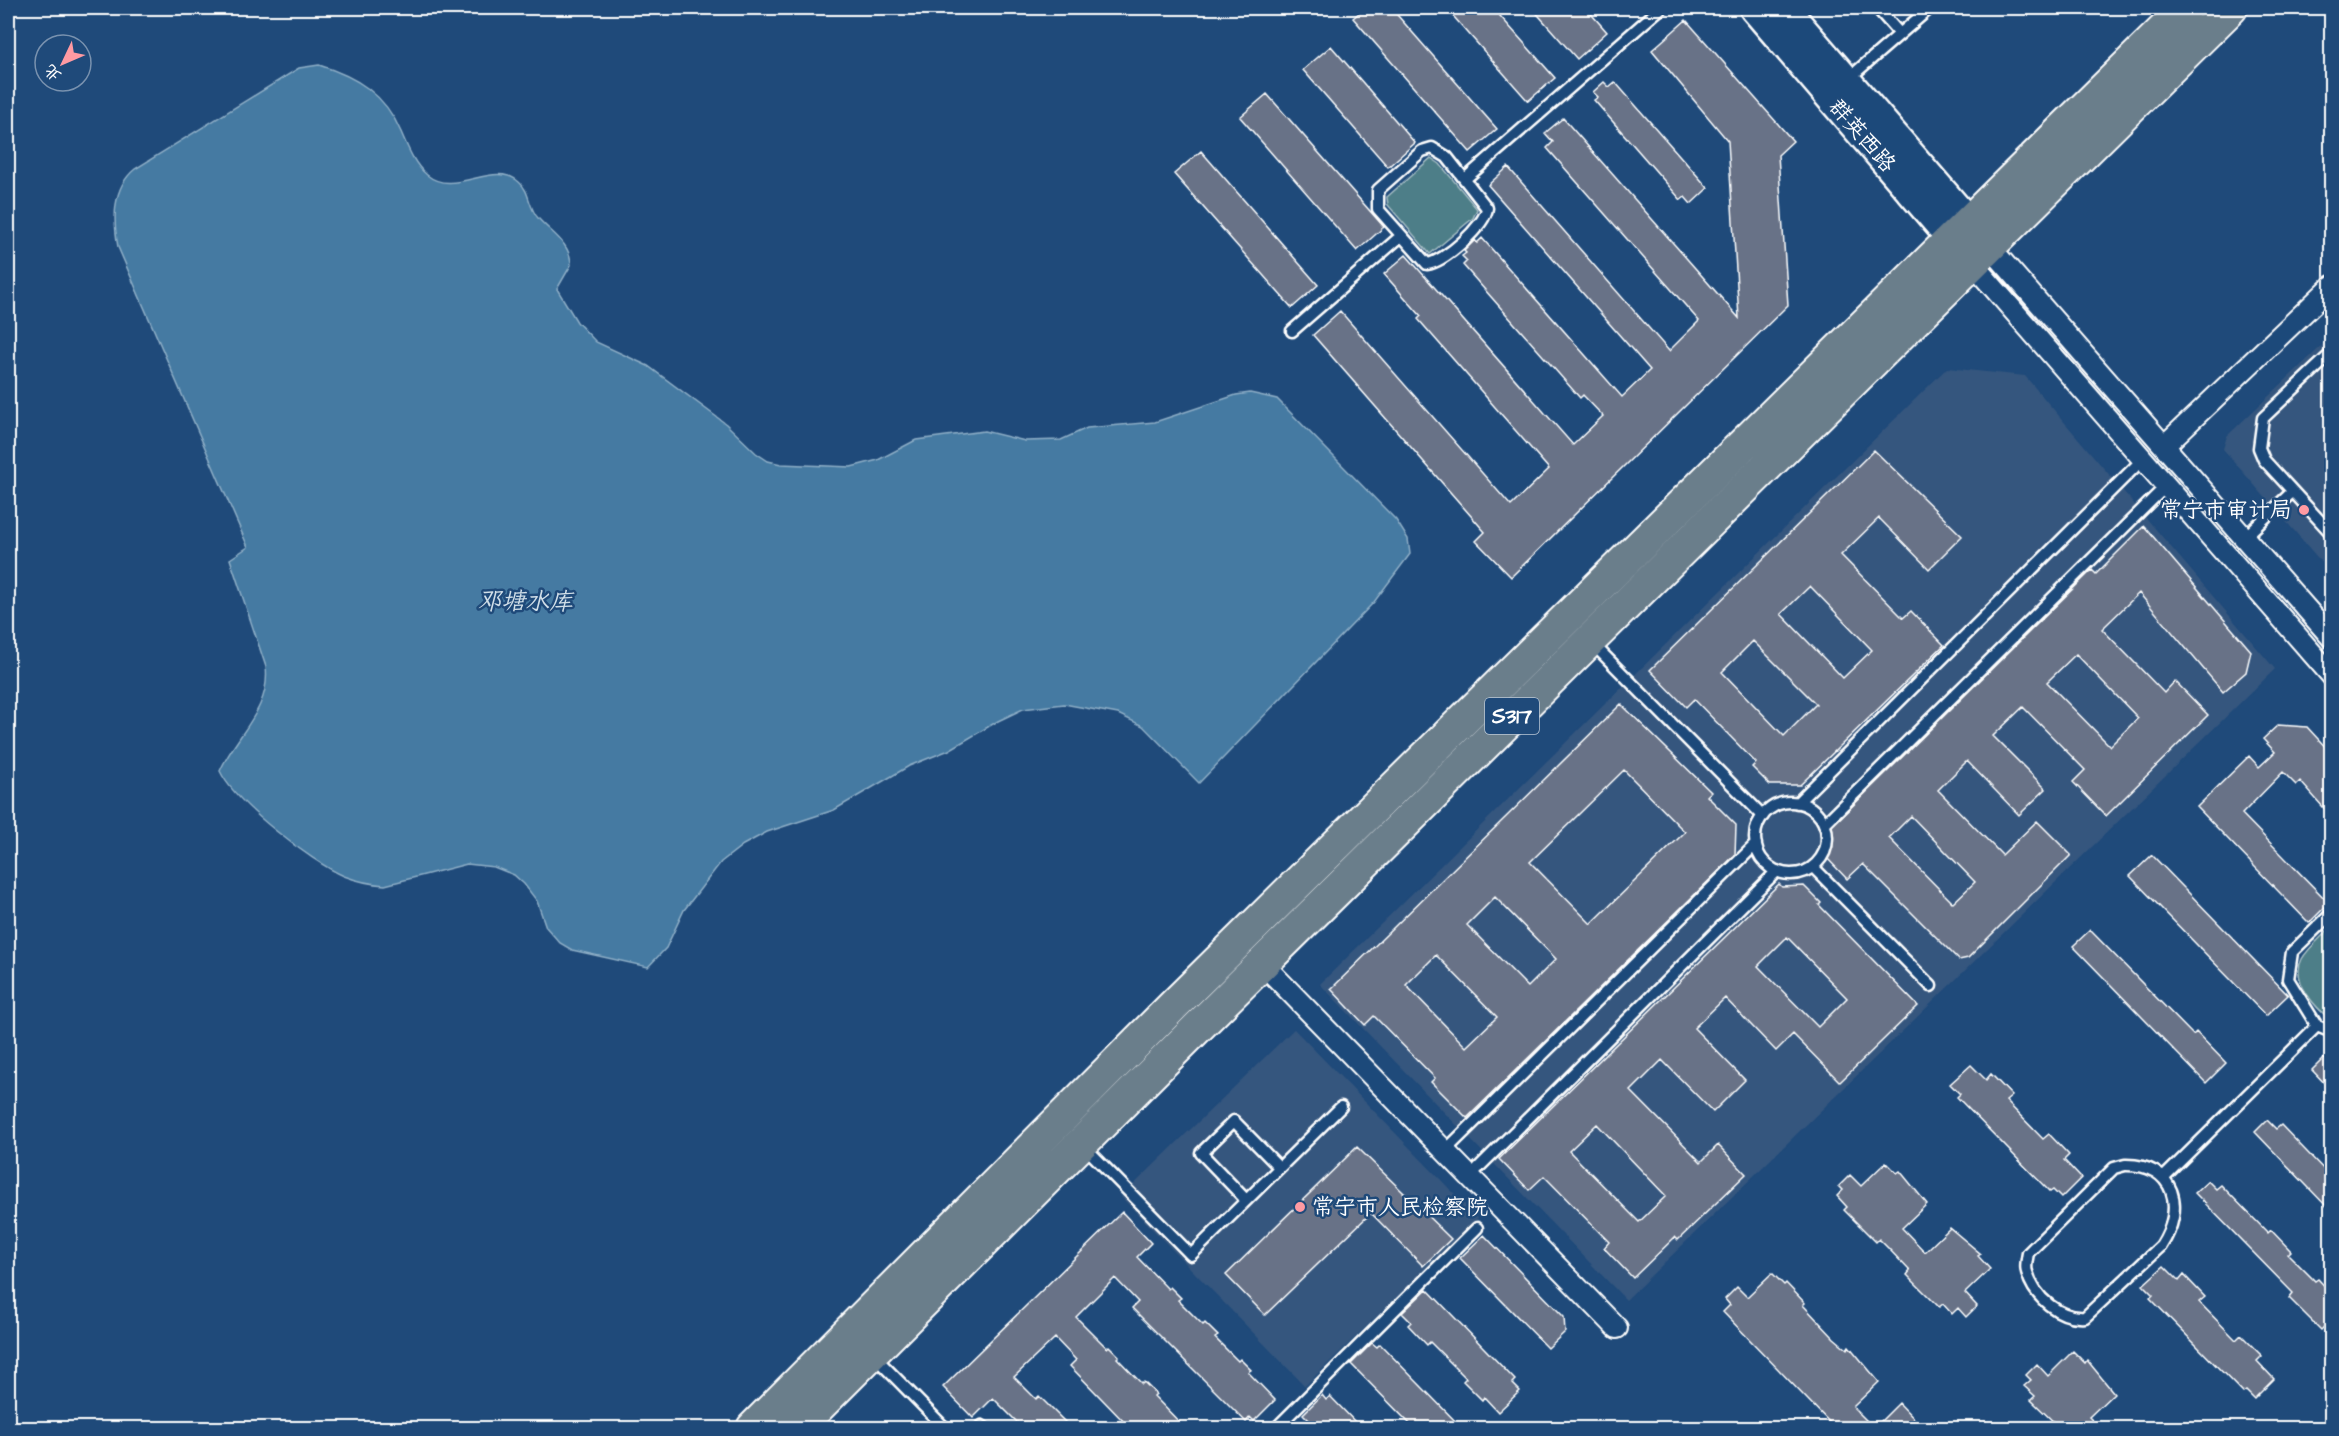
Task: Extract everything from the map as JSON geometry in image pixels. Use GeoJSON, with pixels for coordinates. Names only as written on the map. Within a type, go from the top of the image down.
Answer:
{"type":"FeatureCollection","features":[{"type":"Feature","properties":{"kind":"main road","name":"群英西路"},"geometry":{"type":"LineString","coordinates":[[1754,8],[1960,230]]}},
{"type":"Feature","properties":{"kind":"main road","name":"群英西路"},"geometry":{"type":"LineString","coordinates":[[1784,8],[1846,81],[1960,230]]}},
{"type":"Feature","properties":{"kind":"main road","name":"S317"},"geometry":{"type":"LineString","coordinates":[[753,1428],[1178,1002],[2186,8]]}},
{"type":"Feature","properties":{"kind":"main road","name":"S317"},"geometry":{"type":"LineString","coordinates":[[797,1428],[1262,963],[2231,8]]}},
{"type":"Feature","properties":{"kind":"main road"},"geometry":{"type":"LineString","coordinates":[[1960,230],[1981,254]]}},
{"type":"Feature","properties":{"kind":"street"},"geometry":{"type":"LineString","coordinates":[[1981,254],[2164,446],[2330,633]]}},
{"type":"Feature","properties":{"kind":"street"},"geometry":{"type":"LineString","coordinates":[[1981,254],[2143,459],[2331,676]]}},
{"type":"Feature","properties":{"kind":"street"},"geometry":{"type":"LineString","coordinates":[[2164,446],[2331,286]]}},
{"type":"Feature","properties":{"kind":"street"},"geometry":{"type":"LineString","coordinates":[[1262,963],[1617,1328]]}},
{"type":"Feature","properties":{"kind":"lane"},"geometry":{"type":"LineString","coordinates":[[1465,179],[1661,8]]}},
{"type":"Feature","properties":{"kind":"lane"},"geometry":{"type":"LineString","coordinates":[[1877,8],[1900,34]]}},
{"type":"Feature","properties":{"kind":"lane"},"geometry":{"type":"LineString","coordinates":[[1846,81],[1930,8]]}},
{"type":"Feature","properties":{"kind":"lane"},"geometry":{"type":"LineString","coordinates":[[1432,148],[1440,151],[1484,201],[1487,208],[1486,215],[1481,224],[1437,262],[1427,264],[1401,236],[1378,209],[1378,190],[1422,151],[1432,148]]}},
{"type":"Feature","properties":{"kind":"lane"},"geometry":{"type":"LineString","coordinates":[[1292,331],[1401,236]]}},
{"type":"Feature","properties":{"kind":"lane"},"geometry":{"type":"LineString","coordinates":[[2331,353],[2263,418],[2259,448],[2264,459],[2331,534]]}},
{"type":"Feature","properties":{"kind":"lane"},"geometry":{"type":"LineString","coordinates":[[1797,803],[2143,459]]}},
{"type":"Feature","properties":{"kind":"lane"},"geometry":{"type":"LineString","coordinates":[[1824,824],[2166,486]]}},
{"type":"Feature","properties":{"kind":"lane"},"geometry":{"type":"LineString","coordinates":[[2244,538],[2292,492]]}},
{"type":"Feature","properties":{"kind":"lane"},"geometry":{"type":"LineString","coordinates":[[1589,640],[1762,816]]}},
{"type":"Feature","properties":{"kind":"lane"},"geometry":{"type":"LineString","coordinates":[[1797,803],[1818,814],[1824,824],[1827,843],[1824,852],[1813,867],[1796,874],[1777,871],[1763,860],[1756,844],[1755,834],[1762,816],[1778,804],[1797,803]]}},
{"type":"Feature","properties":{"kind":"lane"},"geometry":{"type":"LineString","coordinates":[[1445,1151],[1756,844]]}},
{"type":"Feature","properties":{"kind":"lane"},"geometry":{"type":"LineString","coordinates":[[1813,867],[1931,986]]}},
{"type":"Feature","properties":{"kind":"lane"},"geometry":{"type":"LineString","coordinates":[[1470,1176],[1777,871]]}},
{"type":"Feature","properties":{"kind":"lane"},"geometry":{"type":"LineString","coordinates":[[2331,913],[2292,952],[2289,966],[2289,979],[2318,1026],[2331,1032]]}},
{"type":"Feature","properties":{"kind":"lane"},"geometry":{"type":"LineString","coordinates":[[2163,1178],[2318,1026]]}},
{"type":"Feature","properties":{"kind":"lane"},"geometry":{"type":"LineString","coordinates":[[1082,1143],[1191,1255],[1341,1107]]}},
{"type":"Feature","properties":{"kind":"lane"},"geometry":{"type":"LineString","coordinates":[[1246,1200],[1201,1153],[1234,1121],[1279,1167]]}},
{"type":"Feature","properties":{"kind":"lane"},"geometry":{"type":"LineString","coordinates":[[2141,1165],[2163,1178],[2173,1195],[2174,1215],[2169,1234],[2161,1246],[2085,1317],[2072,1318],[2058,1312],[2044,1301],[2026,1271],[2028,1253],[2114,1168],[2141,1165]]}},
{"type":"Feature","properties":{"kind":"lane"},"geometry":{"type":"LineString","coordinates":[[1276,1428],[1477,1228]]}},
{"type":"Feature","properties":{"kind":"lane"},"geometry":{"type":"LineString","coordinates":[[872,1354],[945,1428]]}},
{"type":"Feature","properties":{"kind":"lane"},"geometry":{"type":"LineString","coordinates":[[979,1428],[982,1426],[985,1428]]}},
{"type":"Feature","properties":{"kind":"shaded area","name":"常宁市审计局"},"geometry":{"type":"Polygon","coordinates":[[[2331,337],[2330,572],[2223,449],[2227,436],[2331,337]]]}},
{"type":"Feature","properties":{"kind":"shaded area"},"geometry":{"type":"Polygon","coordinates":[[[1947,368],[2025,376],[2275,669],[1626,1300],[1320,984],[1947,368]]]}},
{"type":"Feature","properties":{"kind":"shaded area","name":"常宁市人民检察院"},"geometry":{"type":"Polygon","coordinates":[[[1294,1029],[1478,1218],[1305,1386],[1121,1197],[1294,1029]]]}},
{"type":"Feature","properties":{"kind":"green space"},"geometry":{"type":"Polygon","coordinates":[[[1431,158],[1440,164],[1477,209],[1473,218],[1430,254],[1388,205],[1387,197],[1431,158]]]}},
{"type":"Feature","properties":{"kind":"green space"},"geometry":{"type":"Polygon","coordinates":[[[2331,927],[2331,1020],[2306,993],[2299,976],[2299,967],[2308,951],[2331,927]]]}},
{"type":"Feature","properties":{"kind":"water","name":"邓塘水库"},"geometry":{"type":"Polygon","coordinates":[[[319,65],[346,75],[378,97],[394,119],[415,161],[427,175],[438,181],[449,183],[498,174],[509,176],[519,182],[535,214],[568,250],[571,265],[557,289],[577,322],[596,342],[648,366],[726,424],[756,453],[768,461],[781,464],[851,467],[878,460],[916,440],[984,431],[1025,441],[1061,440],[1087,428],[1155,422],[1236,395],[1250,393],[1277,399],[1396,520],[1408,539],[1410,554],[1374,602],[1199,783],[1143,726],[1118,714],[1064,704],[1023,709],[949,750],[909,766],[834,810],[767,832],[743,845],[721,862],[684,910],[666,948],[648,967],[572,950],[560,943],[546,927],[537,901],[524,884],[514,875],[494,867],[467,864],[385,885],[344,876],[294,845],[257,815],[228,784],[220,771],[258,709],[266,682],[266,667],[230,559],[248,547],[118,247],[115,226],[118,195],[127,177],[135,169],[299,68],[319,65]]]}},
{"type":"Feature","properties":{"kind":"building"},"geometry":{"type":"Polygon","coordinates":[[[1365,8],[1391,8],[1497,129],[1470,152],[1353,18],[1365,8]]]}},
{"type":"Feature","properties":{"kind":"building"},"geometry":{"type":"Polygon","coordinates":[[[1446,8],[1493,8],[1555,78],[1528,101],[1446,8]]]}},
{"type":"Feature","properties":{"kind":"building"},"geometry":{"type":"Polygon","coordinates":[[[1532,8],[1586,8],[1607,32],[1577,59],[1532,8]]]}},
{"type":"Feature","properties":{"kind":"building"},"geometry":{"type":"Polygon","coordinates":[[[1686,20],[1793,141],[1778,155],[1788,305],[1511,577],[1476,541],[1485,532],[1313,335],[1340,311],[1511,506],[1549,469],[1418,319],[1421,316],[1384,274],[1406,255],[1573,445],[1603,416],[1583,395],[1580,398],[1463,265],[1467,261],[1462,256],[1466,253],[1464,251],[1475,240],[1477,243],[1482,238],[1622,397],[1650,370],[1488,185],[1508,167],[1669,351],[1699,321],[1547,148],[1553,142],[1545,133],[1563,118],[1739,318],[1728,141],[1652,50],[1686,20]]]}},
{"type":"Feature","properties":{"kind":"building"},"geometry":{"type":"Polygon","coordinates":[[[1331,46],[1415,143],[1388,167],[1303,70],[1331,46]]]}},
{"type":"Feature","properties":{"kind":"building"},"geometry":{"type":"Polygon","coordinates":[[[1604,82],[1609,87],[1615,82],[1708,188],[1691,204],[1685,197],[1681,200],[1594,100],[1598,97],[1593,92],[1604,82]]]}},
{"type":"Feature","properties":{"kind":"building"},"geometry":{"type":"Polygon","coordinates":[[[1267,94],[1384,227],[1357,251],[1240,117],[1267,94]]]}},
{"type":"Feature","properties":{"kind":"building"},"geometry":{"type":"Polygon","coordinates":[[[1201,151],[1318,285],[1292,308],[1174,174],[1201,151]]]}},
{"type":"Feature","properties":{"kind":"building"},"geometry":{"type":"Polygon","coordinates":[[[1874,450],[1962,536],[1929,569],[1879,518],[1841,555],[1903,618],[1911,611],[1944,645],[1800,785],[1770,785],[1752,767],[1756,763],[1694,699],[1686,707],[1650,670],[1874,450]],[[1810,586],[1781,614],[1843,678],[1872,650],[1810,586]],[[1753,641],[1722,672],[1784,736],[1816,704],[1753,641]]]}},
{"type":"Feature","properties":{"kind":"building"},"geometry":{"type":"Polygon","coordinates":[[[2144,526],[2251,651],[2246,672],[2223,692],[2139,593],[2102,629],[2164,693],[2175,681],[2208,715],[2106,816],[2073,782],[2085,770],[2023,707],[1993,736],[2046,789],[2019,815],[1967,761],[1938,790],[2002,855],[2037,821],[2071,855],[1968,958],[1959,960],[1863,864],[1847,879],[1826,857],[1827,831],[2092,570],[2096,574],[2144,526]],[[2076,654],[2047,682],[2110,746],[2138,718],[2076,654]],[[1911,816],[1889,838],[1953,903],[1975,882],[1911,816]]]}},
{"type":"Feature","properties":{"kind":"building"},"geometry":{"type":"Polygon","coordinates":[[[1621,704],[1711,792],[1707,796],[1736,825],[1735,855],[1467,1118],[1431,1082],[1435,1078],[1374,1016],[1365,1025],[1331,989],[1621,704]],[[1624,770],[1530,862],[1591,924],[1685,832],[1624,770]],[[1495,897],[1467,925],[1528,987],[1556,959],[1495,897]],[[1436,955],[1406,985],[1466,1047],[1497,1017],[1436,955]]]}},
{"type":"Feature","properties":{"kind":"building"},"geometry":{"type":"Polygon","coordinates":[[[2278,725],[2307,727],[2331,753],[2331,816],[2300,781],[2296,785],[2283,772],[2242,814],[2329,903],[2309,923],[2197,807],[2249,756],[2259,767],[2275,752],[2263,739],[2278,725]]]}},
{"type":"Feature","properties":{"kind":"building"},"geometry":{"type":"Polygon","coordinates":[[[2152,855],[2288,995],[2266,1016],[2130,876],[2152,855]]]}},
{"type":"Feature","properties":{"kind":"building"},"geometry":{"type":"Polygon","coordinates":[[[1779,884],[1782,887],[1804,886],[1821,903],[1819,905],[1918,1006],[1840,1082],[1793,1034],[1776,1051],[1725,998],[1694,1028],[1745,1080],[1713,1112],[1662,1060],[1631,1091],[1701,1162],[1718,1145],[1746,1174],[1678,1240],[1675,1237],[1633,1278],[1604,1248],[1609,1242],[1544,1176],[1529,1190],[1499,1159],[1779,884]],[[1787,937],[1758,966],[1818,1027],[1847,998],[1787,937]],[[1597,1124],[1569,1151],[1639,1222],[1666,1196],[1597,1124]]]}},
{"type":"Feature","properties":{"kind":"building"},"geometry":{"type":"Polygon","coordinates":[[[2090,930],[2193,1035],[2196,1032],[2226,1063],[2206,1083],[2073,946],[2090,930]]]}},
{"type":"Feature","properties":{"kind":"building"},"geometry":{"type":"Polygon","coordinates":[[[2324,1058],[2331,1065],[2331,1090],[2312,1070],[2324,1058]]]}},
{"type":"Feature","properties":{"kind":"building"},"geometry":{"type":"Polygon","coordinates":[[[1971,1065],[1986,1080],[1991,1074],[2012,1096],[2006,1101],[2043,1139],[2049,1134],[2069,1155],[2064,1160],[2081,1178],[2061,1198],[2053,1190],[2050,1192],[1957,1097],[1960,1094],[1950,1084],[1971,1065]]]}},
{"type":"Feature","properties":{"kind":"building"},"geometry":{"type":"Polygon","coordinates":[[[2267,1120],[2276,1129],[2281,1125],[2331,1177],[2331,1211],[2255,1132],[2267,1120]]]}},
{"type":"Feature","properties":{"kind":"building"},"geometry":{"type":"Polygon","coordinates":[[[1357,1147],[1451,1239],[1423,1266],[1371,1213],[1265,1315],[1226,1275],[1357,1147]]]}},
{"type":"Feature","properties":{"kind":"building"},"geometry":{"type":"Polygon","coordinates":[[[1886,1162],[1897,1173],[1900,1171],[1927,1204],[1902,1228],[1925,1252],[1950,1228],[1981,1254],[1978,1256],[1990,1269],[1965,1293],[1977,1306],[1966,1317],[1958,1308],[1952,1314],[1943,1304],[1939,1307],[1907,1275],[1910,1271],[1889,1249],[1879,1239],[1876,1242],[1844,1210],[1847,1207],[1837,1196],[1843,1190],[1839,1186],[1850,1175],[1861,1186],[1886,1162]]]}},
{"type":"Feature","properties":{"kind":"building"},"geometry":{"type":"Polygon","coordinates":[[[2208,1181],[2216,1189],[2221,1185],[2268,1233],[2271,1230],[2291,1251],[2288,1254],[2315,1281],[2318,1279],[2331,1293],[2331,1320],[2321,1330],[2289,1298],[2293,1293],[2195,1193],[2208,1181]]]}},
{"type":"Feature","properties":{"kind":"building"},"geometry":{"type":"Polygon","coordinates":[[[1122,1212],[1151,1243],[1137,1257],[1168,1289],[1170,1287],[1181,1298],[1178,1300],[1203,1325],[1205,1323],[1218,1336],[1215,1338],[1238,1361],[1240,1359],[1251,1370],[1248,1372],[1275,1400],[1254,1421],[1250,1417],[1246,1422],[1132,1308],[1138,1302],[1115,1278],[1076,1317],[1107,1348],[1109,1346],[1119,1356],[1117,1358],[1142,1384],[1144,1382],[1156,1394],[1154,1396],[1185,1428],[1130,1428],[1070,1366],[1076,1360],[1055,1338],[1014,1377],[1036,1399],[1039,1396],[1071,1428],[1023,1428],[993,1398],[973,1418],[943,1387],[1122,1212]]]}},
{"type":"Feature","properties":{"kind":"building"},"geometry":{"type":"Polygon","coordinates":[[[1484,1235],[1564,1317],[1565,1332],[1548,1348],[1460,1258],[1484,1235]]]}},
{"type":"Feature","properties":{"kind":"building"},"geometry":{"type":"Polygon","coordinates":[[[2164,1266],[2179,1281],[2184,1275],[2205,1297],[2199,1302],[2236,1340],[2241,1335],[2262,1356],[2257,1361],[2274,1379],[2254,1399],[2246,1391],[2243,1393],[2150,1298],[2153,1295],[2143,1285],[2164,1266]]]}},
{"type":"Feature","properties":{"kind":"building"},"geometry":{"type":"Polygon","coordinates":[[[1772,1273],[1784,1285],[1786,1283],[1834,1338],[1847,1349],[1849,1346],[1879,1382],[1853,1407],[1874,1428],[1850,1428],[1845,1422],[1835,1428],[1723,1312],[1730,1305],[1725,1299],[1737,1287],[1747,1297],[1772,1273]]]}},
{"type":"Feature","properties":{"kind":"building"},"geometry":{"type":"Polygon","coordinates":[[[1427,1289],[1515,1380],[1512,1383],[1520,1391],[1498,1412],[1484,1397],[1482,1400],[1463,1381],[1466,1378],[1430,1342],[1427,1345],[1408,1325],[1411,1322],[1402,1313],[1427,1289]]]}},
{"type":"Feature","properties":{"kind":"building"},"geometry":{"type":"Polygon","coordinates":[[[1372,1343],[1377,1347],[1380,1344],[1462,1428],[1414,1428],[1351,1364],[1372,1343]]]}},
{"type":"Feature","properties":{"kind":"building"},"geometry":{"type":"Polygon","coordinates":[[[2073,1351],[2085,1363],[2087,1360],[2114,1393],[2089,1417],[2100,1428],[2060,1428],[2031,1400],[2035,1396],[2024,1386],[2031,1380],[2026,1375],[2037,1364],[2048,1376],[2073,1351]]]}},
{"type":"Feature","properties":{"kind":"building"},"geometry":{"type":"Polygon","coordinates":[[[1322,1395],[1326,1400],[1330,1396],[1361,1428],[1317,1428],[1303,1414],[1322,1395]]]}},
{"type":"Feature","properties":{"kind":"building"},"geometry":{"type":"Polygon","coordinates":[[[1899,1403],[1923,1428],[1874,1428],[1899,1403]]]}},
{"type":"Feature","properties":{"kind":"place","name":"常宁市审计局"},"geometry":{"type":"Point","coordinates":[2304,510]}},
{"type":"Feature","properties":{"kind":"place","name":"常宁市人民检察院"},"geometry":{"type":"Point","coordinates":[1300,1207]}}]}
